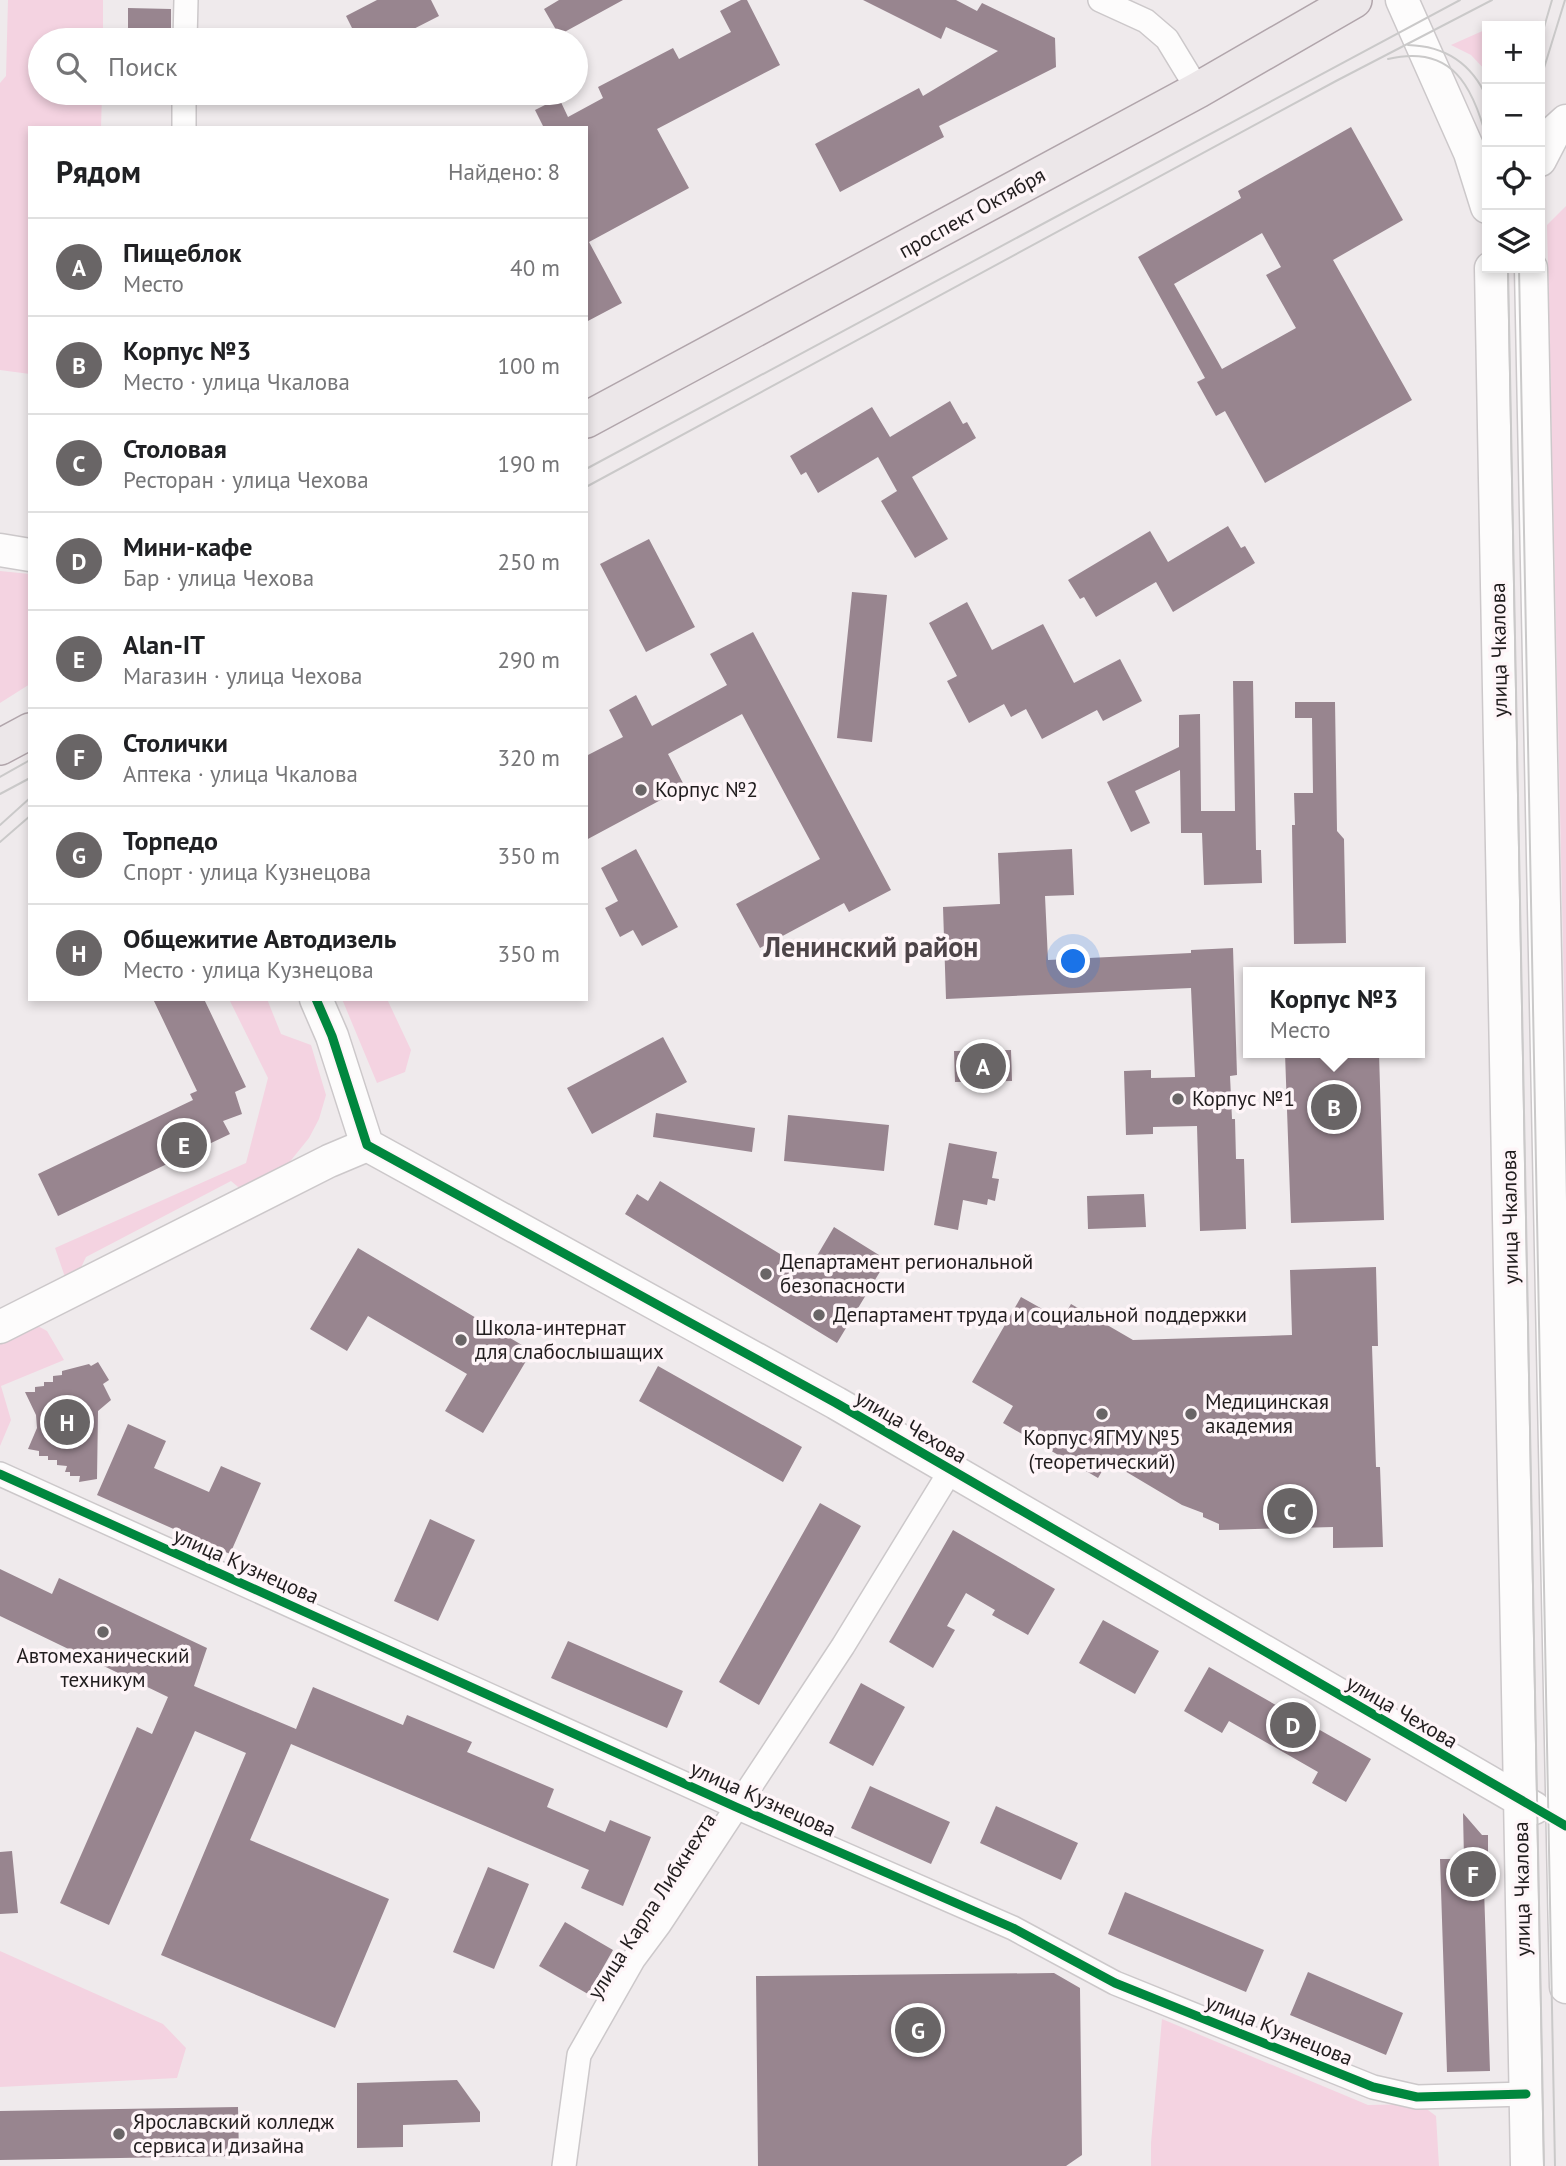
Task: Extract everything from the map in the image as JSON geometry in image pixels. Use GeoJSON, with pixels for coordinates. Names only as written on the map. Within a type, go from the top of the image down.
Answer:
{"type":"FeatureCollection","features":[{"type":"Feature","properties":{"kind":"main road","name":"проспект Октября"},"geometry":{"type":"LineString","coordinates":[[588,420],[1198,90],[1354,0]]}},
{"type":"Feature","properties":{"kind":"main road"},"geometry":{"type":"LineString","coordinates":[[1402,0],[1471,153],[1482,190]]}},
{"type":"Feature","properties":{"kind":"main road"},"geometry":{"type":"LineString","coordinates":[[1545,150],[1555,131],[1566,121]]}},
{"type":"Feature","properties":{"kind":"main road","name":"улица Чкалова"},"geometry":{"type":"LineString","coordinates":[[1491,273],[1527,2166]]}},
{"type":"Feature","properties":{"kind":"main road","name":"улица Чкалова"},"geometry":{"type":"LineString","coordinates":[[1531,273],[1566,1987]]}},
{"type":"Feature","properties":{"kind":"main road"},"geometry":{"type":"LineString","coordinates":[[0,550],[28,555]]}},
{"type":"Feature","properties":{"kind":"main road"},"geometry":{"type":"LineString","coordinates":[[0,1327],[329,1161],[367,1145],[332,1036],[317,1001]]}},
{"type":"Feature","properties":{"kind":"main road","name":"улица Чехова"},"geometry":{"type":"LineString","coordinates":[[367,1145],[836,1403],[1564,1825]]}},
{"type":"Feature","properties":{"kind":"street"},"geometry":{"type":"LineString","coordinates":[[185,28],[186,0]]}},
{"type":"Feature","properties":{"kind":"street"},"geometry":{"type":"LineString","coordinates":[[1100,0],[1146,20],[1167,39],[1198,90]]}},
{"type":"Feature","properties":{"kind":"street"},"geometry":{"type":"LineString","coordinates":[[184,105],[184,126]]}},
{"type":"Feature","properties":{"kind":"street","name":"улица Карла Либкнехта"},"geometry":{"type":"LineString","coordinates":[[564,2166],[579,2054],[633,1960],[659,1925],[843,1646],[951,1470]]}},
{"type":"Feature","properties":{"kind":"street","name":"улица Кузнецова"},"geometry":{"type":"LineString","coordinates":[[0,1474],[736,1807],[1013,1928],[1115,1983],[1373,2087],[1417,2097],[1526,2094]]}},
{"type":"Feature","properties":{"kind":"shaded area"},"geometry":{"type":"Polygon","coordinates":[[[8,0],[103,0],[103,28],[28,28],[28,105],[102,105],[101,126],[28,126],[28,374],[0,370],[0,83],[6,76],[8,0]]]}},
{"type":"Feature","properties":{"kind":"shaded area"},"geometry":{"type":"Polygon","coordinates":[[[1482,31],[1482,67],[1471,55],[1451,45],[1482,31]]]}},
{"type":"Feature","properties":{"kind":"shaded area"},"geometry":{"type":"Polygon","coordinates":[[[1566,206],[1566,1080],[1547,225],[1566,206]]]}},
{"type":"Feature","properties":{"kind":"shaded area"},"geometry":{"type":"Polygon","coordinates":[[[0,571],[28,574],[28,685],[0,703],[0,571]]]}},
{"type":"Feature","properties":{"kind":"shaded area"},"geometry":{"type":"Polygon","coordinates":[[[230,1001],[268,1001],[281,1034],[311,1045],[326,1095],[319,1119],[309,1138],[288,1164],[244,1192],[231,1181],[86,1257],[78,1274],[65,1277],[55,1248],[246,1163],[268,1078],[230,1001]]]}},
{"type":"Feature","properties":{"kind":"shaded area"},"geometry":{"type":"Polygon","coordinates":[[[343,1001],[388,1001],[411,1050],[405,1072],[377,1083],[343,1001]]]}},
{"type":"Feature","properties":{"kind":"shaded area"},"geometry":{"type":"Polygon","coordinates":[[[36,1325],[47,1331],[64,1360],[1,1386],[11,1420],[0,1446],[0,1342],[36,1325]]]}},
{"type":"Feature","properties":{"kind":"shaded area"},"geometry":{"type":"Polygon","coordinates":[[[0,1951],[163,2024],[186,2048],[177,2078],[0,2087],[0,1951]]]}},
{"type":"Feature","properties":{"kind":"shaded area"},"geometry":{"type":"Polygon","coordinates":[[[1162,2019],[1368,2105],[1420,2104],[1436,2116],[1439,2166],[1151,2166],[1162,2019]]]}},
{"type":"Feature","properties":{"kind":"building"},"geometry":{"type":"Polygon","coordinates":[[[377,0],[431,0],[439,16],[416,28],[352,28],[346,16],[377,0]]]}},
{"type":"Feature","properties":{"kind":"building"},"geometry":{"type":"Polygon","coordinates":[[[559,0],[623,0],[572,28],[555,28],[544,9],[559,0]]]}},
{"type":"Feature","properties":{"kind":"building"},"geometry":{"type":"Polygon","coordinates":[[[741,0],[747,0],[780,65],[657,129],[689,188],[589,242],[622,303],[588,321],[588,126],[543,126],[535,110],[545,105],[562,105],[568,117],[603,98],[598,87],[673,48],[679,59],[731,32],[720,11],[741,0]]]}},
{"type":"Feature","properties":{"kind":"building"},"geometry":{"type":"Polygon","coordinates":[[[863,0],[956,0],[977,11],[982,3],[1055,38],[1056,67],[939,126],[944,137],[840,192],[815,144],[919,88],[923,96],[998,51],[946,27],[941,39],[863,0]]]}},
{"type":"Feature","properties":{"kind":"building"},"geometry":{"type":"Polygon","coordinates":[[[128,8],[171,9],[171,28],[128,28],[128,8]]]}},
{"type":"Feature","properties":{"kind":"building"},"geometry":{"type":"Polygon","coordinates":[[[1351,127],[1403,220],[1333,260],[1412,400],[1265,483],[1225,411],[1216,416],[1197,382],[1205,378],[1138,257],[1241,198],[1238,191],[1351,127]],[[1262,233],[1174,284],[1222,369],[1296,328],[1266,275],[1281,267],[1262,233]]]}},
{"type":"Feature","properties":{"kind":"building"},"geometry":{"type":"Polygon","coordinates":[[[950,401],[963,424],[967,422],[976,438],[912,477],[948,539],[915,558],[881,501],[897,491],[878,457],[818,493],[806,472],[801,475],[790,456],[872,407],[890,437],[950,401]]]}},
{"type":"Feature","properties":{"kind":"building"},"geometry":{"type":"Polygon","coordinates":[[[1228,526],[1241,548],[1245,546],[1255,563],[1173,612],[1156,582],[1096,617],[1084,597],[1080,599],[1068,580],[1150,531],[1168,562],[1228,526]]]}},
{"type":"Feature","properties":{"kind":"building"},"geometry":{"type":"Polygon","coordinates":[[[649,539],[695,627],[646,652],[600,564],[649,539]]]}},
{"type":"Feature","properties":{"kind":"building"},"geometry":{"type":"Polygon","coordinates":[[[852,592],[887,595],[872,742],[837,738],[852,592]]]}},
{"type":"Feature","properties":{"kind":"building"},"geometry":{"type":"Polygon","coordinates":[[[967,602],[992,650],[1043,624],[1074,683],[1120,659],[1142,701],[1103,721],[1097,710],[1042,739],[1026,709],[1011,717],[1004,704],[969,723],[947,681],[957,676],[929,623],[967,602]]]}},
{"type":"Feature","properties":{"kind":"building","name":"Корпус №2"},"geometry":{"type":"Polygon","coordinates":[[[753,632],[891,890],[849,912],[844,903],[760,948],[736,904],[820,859],[742,714],[668,754],[685,787],[588,839],[588,755],[623,737],[609,710],[636,695],[652,726],[727,685],[710,654],[753,632]]]}},
{"type":"Feature","properties":{"kind":"building"},"geometry":{"type":"Polygon","coordinates":[[[1233,681],[1253,681],[1256,850],[1261,850],[1262,883],[1204,885],[1202,833],[1181,833],[1180,770],[1135,791],[1150,823],[1131,832],[1107,782],[1179,747],[1179,715],[1200,714],[1201,811],[1235,811],[1233,681]]]}},
{"type":"Feature","properties":{"kind":"building"},"geometry":{"type":"Polygon","coordinates":[[[1295,702],[1335,702],[1337,831],[1344,839],[1346,943],[1294,944],[1294,793],[1313,793],[1312,718],[1295,718],[1295,702]]]}},
{"type":"Feature","properties":{"kind":"building"},"geometry":{"type":"Polygon","coordinates":[[[636,849],[678,927],[642,946],[633,930],[620,937],[605,908],[618,901],[601,868],[636,849]]]}},
{"type":"Feature","properties":{"kind":"building"},"geometry":{"type":"Polygon","coordinates":[[[1072,849],[1074,895],[1045,896],[1048,960],[1191,953],[1191,950],[1233,948],[1237,1075],[1230,1076],[1236,1159],[1244,1159],[1246,1229],[1200,1231],[1197,1126],[1153,1127],[1153,1134],[1126,1135],[1124,1071],[1151,1070],[1151,1078],[1195,1077],[1191,988],[946,999],[943,907],[1000,904],[998,853],[1072,849]]]}},
{"type":"Feature","properties":{"kind":"building"},"geometry":{"type":"Polygon","coordinates":[[[154,1001],[205,1001],[246,1087],[235,1092],[242,1114],[223,1121],[230,1134],[58,1216],[38,1174],[193,1100],[190,1094],[197,1091],[154,1001]]]}},
{"type":"Feature","properties":{"kind":"building"},"geometry":{"type":"Polygon","coordinates":[[[663,1037],[687,1082],[592,1134],[567,1088],[663,1037]]]}},
{"type":"Feature","properties":{"kind":"building"},"geometry":{"type":"Polygon","coordinates":[[[1011,1050],[1012,1081],[955,1082],[954,1051],[1011,1050]]]}},
{"type":"Feature","properties":{"kind":"building"},"geometry":{"type":"Polygon","coordinates":[[[1285,1058],[1379,1058],[1384,1220],[1291,1223],[1285,1058]]]}},
{"type":"Feature","properties":{"kind":"building"},"geometry":{"type":"Polygon","coordinates":[[[656,1113],[755,1128],[752,1152],[653,1137],[656,1113]]]}},
{"type":"Feature","properties":{"kind":"building"},"geometry":{"type":"Polygon","coordinates":[[[788,1115],[889,1125],[884,1171],[784,1161],[788,1115]]]}},
{"type":"Feature","properties":{"kind":"building"},"geometry":{"type":"Polygon","coordinates":[[[949,1143],[997,1152],[992,1178],[999,1179],[995,1201],[988,1199],[987,1205],[963,1200],[958,1230],[934,1225],[949,1143]]]}},
{"type":"Feature","properties":{"kind":"building"},"geometry":{"type":"Polygon","coordinates":[[[660,1181],[808,1271],[834,1227],[887,1260],[837,1343],[625,1214],[637,1194],[648,1201],[660,1181]]]}},
{"type":"Feature","properties":{"kind":"building"},"geometry":{"type":"Polygon","coordinates":[[[1144,1194],[1146,1227],[1088,1229],[1087,1196],[1144,1194]]]}},
{"type":"Feature","properties":{"kind":"building","name":"Школа-интернат для слабослышащих"},"geometry":{"type":"Polygon","coordinates":[[[358,1248],[532,1351],[483,1433],[445,1411],[467,1374],[368,1316],[347,1351],[310,1329],[358,1248]]]}},
{"type":"Feature","properties":{"kind":"building","name":"Корпус ЯГМУ №5 (теоретический)"},"geometry":{"type":"Polygon","coordinates":[[[1376,1267],[1378,1346],[1372,1346],[1376,1467],[1380,1467],[1383,1547],[1333,1548],[1333,1527],[1219,1530],[1219,1524],[1203,1517],[1203,1513],[1182,1505],[1108,1461],[1098,1478],[1003,1423],[1013,1406],[972,1382],[1021,1297],[1062,1320],[1071,1304],[1133,1340],[1292,1335],[1290,1270],[1376,1267]]]}},
{"type":"Feature","properties":{"kind":"building"},"geometry":{"type":"Polygon","coordinates":[[[98,1362],[109,1380],[103,1384],[111,1400],[98,1411],[97,1479],[79,1482],[80,1476],[70,1476],[70,1472],[65,1472],[67,1466],[57,1465],[57,1460],[48,1460],[48,1456],[39,1456],[39,1451],[28,1449],[37,1428],[36,1415],[25,1392],[35,1392],[35,1387],[44,1386],[44,1382],[53,1382],[53,1376],[62,1375],[62,1371],[89,1364],[91,1366],[98,1362]]]}},
{"type":"Feature","properties":{"kind":"building"},"geometry":{"type":"Polygon","coordinates":[[[658,1366],[802,1447],[783,1482],[639,1401],[658,1366]]]}},
{"type":"Feature","properties":{"kind":"building"},"geometry":{"type":"Polygon","coordinates":[[[128,1424],[166,1441],[154,1468],[209,1492],[221,1466],[261,1483],[230,1554],[97,1495],[128,1424]]]}},
{"type":"Feature","properties":{"kind":"building"},"geometry":{"type":"Polygon","coordinates":[[[820,1503],[861,1526],[759,1705],[719,1682],[820,1503]]]}},
{"type":"Feature","properties":{"kind":"building"},"geometry":{"type":"Polygon","coordinates":[[[430,1519],[475,1540],[438,1621],[394,1601],[430,1519]]]}},
{"type":"Feature","properties":{"kind":"building"},"geometry":{"type":"Polygon","coordinates":[[[953,1530],[1055,1589],[1028,1635],[992,1615],[995,1610],[966,1593],[947,1626],[955,1630],[933,1668],[889,1642],[953,1530]]]}},
{"type":"Feature","properties":{"kind":"building"},"geometry":{"type":"Polygon","coordinates":[[[0,1569],[52,1594],[59,1578],[207,1648],[194,1686],[296,1729],[313,1687],[403,1725],[407,1715],[472,1742],[467,1752],[554,1789],[547,1807],[605,1832],[610,1820],[651,1837],[623,1906],[581,1888],[589,1870],[291,1744],[250,1840],[389,1899],[335,2028],[161,1955],[246,1753],[195,1731],[109,1925],[60,1903],[137,1727],[152,1734],[168,1697],[0,1616],[0,1569]]]}},
{"type":"Feature","properties":{"kind":"building"},"geometry":{"type":"Polygon","coordinates":[[[1103,1620],[1159,1651],[1135,1694],[1079,1663],[1103,1620]]]}},
{"type":"Feature","properties":{"kind":"building"},"geometry":{"type":"Polygon","coordinates":[[[568,1641],[683,1691],[667,1728],[551,1678],[568,1641]]]}},
{"type":"Feature","properties":{"kind":"building"},"geometry":{"type":"Polygon","coordinates":[[[1209,1667],[1371,1759],[1346,1802],[1312,1783],[1318,1772],[1229,1721],[1222,1733],[1184,1711],[1209,1667]]]}},
{"type":"Feature","properties":{"kind":"building"},"geometry":{"type":"Polygon","coordinates":[[[861,1683],[905,1707],[873,1766],[829,1743],[861,1683]]]}},
{"type":"Feature","properties":{"kind":"building"},"geometry":{"type":"Polygon","coordinates":[[[870,1786],[950,1822],[931,1864],[851,1828],[870,1786]]]}},
{"type":"Feature","properties":{"kind":"building"},"geometry":{"type":"Polygon","coordinates":[[[996,1806],[1078,1843],[1061,1880],[980,1843],[996,1806]]]}},
{"type":"Feature","properties":{"kind":"building"},"geometry":{"type":"Polygon","coordinates":[[[1463,1813],[1482,1835],[1488,1835],[1488,1858],[1483,1858],[1490,2071],[1447,2072],[1440,1859],[1464,1859],[1463,1813]]]}},
{"type":"Feature","properties":{"kind":"building"},"geometry":{"type":"Polygon","coordinates":[[[12,1851],[18,1913],[0,1914],[0,1852],[12,1851]]]}},
{"type":"Feature","properties":{"kind":"building"},"geometry":{"type":"Polygon","coordinates":[[[488,1867],[529,1884],[494,1969],[453,1952],[488,1867]]]}},
{"type":"Feature","properties":{"kind":"building"},"geometry":{"type":"Polygon","coordinates":[[[1125,1892],[1264,1950],[1246,1992],[1108,1934],[1125,1892]]]}},
{"type":"Feature","properties":{"kind":"building"},"geometry":{"type":"Polygon","coordinates":[[[565,1922],[613,1950],[588,1994],[539,1966],[565,1922]]]}},
{"type":"Feature","properties":{"kind":"building"},"geometry":{"type":"Polygon","coordinates":[[[1308,1972],[1403,2013],[1386,2055],[1290,2015],[1308,1972]]]}},
{"type":"Feature","properties":{"kind":"building"},"geometry":{"type":"Polygon","coordinates":[[[1054,1973],[1080,1988],[1082,2155],[1066,2166],[758,2166],[756,1976],[1054,1973]]]}},
{"type":"Feature","properties":{"kind":"building"},"geometry":{"type":"Polygon","coordinates":[[[457,2080],[480,2112],[480,2122],[403,2125],[403,2147],[357,2148],[357,2083],[457,2080]]]}},
{"type":"Feature","properties":{"kind":"building","name":"Ярославский колледж сервиса и дизайна"},"geometry":{"type":"Polygon","coordinates":[[[238,2107],[239,2156],[0,2160],[0,2111],[238,2107]]]}},
{"type":"Feature","properties":{"kind":"tram line"},"geometry":{"type":"LineString","coordinates":[[588,468],[1460,0]]}},
{"type":"Feature","properties":{"kind":"tram line"},"geometry":{"type":"LineString","coordinates":[[588,486],[1336,81],[1492,0]]}},
{"type":"Feature","properties":{"kind":"tram line"},"geometry":{"type":"LineString","coordinates":[[1545,24],[1552,0]]}},
{"type":"Feature","properties":{"kind":"tram line"},"geometry":{"type":"LineString","coordinates":[[1545,65],[1565,0]]}},
{"type":"Feature","properties":{"kind":"tram line"},"geometry":{"type":"LineString","coordinates":[[1408,45],[1434,49],[1456,59],[1482,88]]}},
{"type":"Feature","properties":{"kind":"tram line"},"geometry":{"type":"LineString","coordinates":[[1388,59],[1410,56],[1428,58],[1444,64],[1466,87],[1475,102],[1482,123]]}},
{"type":"Feature","properties":{"kind":"tram line"},"geometry":{"type":"LineString","coordinates":[[1508,273],[1544,2166]]}},
{"type":"Feature","properties":{"kind":"tram line"},"geometry":{"type":"LineString","coordinates":[[1519,273],[1555,2166]]}},
{"type":"Feature","properties":{"kind":"tram line"},"geometry":{"type":"LineString","coordinates":[[0,777],[28,761]]}},
{"type":"Feature","properties":{"kind":"tram line"},"geometry":{"type":"LineString","coordinates":[[0,794],[28,779]]}},
{"type":"Feature","properties":{"kind":"tram line"},"geometry":{"type":"LineString","coordinates":[[0,825],[28,800]]}},
{"type":"Feature","properties":{"kind":"tram line"},"geometry":{"type":"LineString","coordinates":[[0,842],[28,818]]}},
{"type":"Feature","properties":{"kind":"cycle path"},"geometry":{"type":"LineString","coordinates":[[317,1001],[332,1036],[367,1145],[836,1403],[1566,1826]]}},
{"type":"Feature","properties":{"kind":"cycle path"},"geometry":{"type":"LineString","coordinates":[[0,1474],[736,1807],[1013,1928],[1115,1983],[1373,2087],[1417,2097],[1526,2094]]}},
{"type":"Feature","properties":{"kind":"place","name":"Корпус №2"},"geometry":{"type":"Point","coordinates":[641,790]}},
{"type":"Feature","properties":{"kind":"place","name":"Пищеблок"},"geometry":{"type":"Point","coordinates":[983,1066]}},
{"type":"Feature","properties":{"kind":"place","name":"Корпус №1"},"geometry":{"type":"Point","coordinates":[1178,1099]}},
{"type":"Feature","properties":{"kind":"place","name":"Корпус №3"},"geometry":{"type":"Point","coordinates":[1334,1107]}},
{"type":"Feature","properties":{"kind":"place","name":"Alan-IT"},"geometry":{"type":"Point","coordinates":[184,1145]}},
{"type":"Feature","properties":{"kind":"place","name":"Департамент региональной безопасности"},"geometry":{"type":"Point","coordinates":[766,1274]}},
{"type":"Feature","properties":{"kind":"place","name":"Департамент труда и социальной поддержки"},"geometry":{"type":"Point","coordinates":[819,1315]}},
{"type":"Feature","properties":{"kind":"place","name":"Школа-интернат для слабослышащих"},"geometry":{"type":"Point","coordinates":[461,1340]}},
{"type":"Feature","properties":{"kind":"place","name":"Корпус ЯГМУ №5 (теоретический)"},"geometry":{"type":"Point","coordinates":[1102,1414]}},
{"type":"Feature","properties":{"kind":"place","name":"Медицинская академия"},"geometry":{"type":"Point","coordinates":[1191,1414]}},
{"type":"Feature","properties":{"kind":"place","name":"Общежитие Автодизель"},"geometry":{"type":"Point","coordinates":[67,1422]}},
{"type":"Feature","properties":{"kind":"place","name":"Столовая"},"geometry":{"type":"Point","coordinates":[1290,1511]}},
{"type":"Feature","properties":{"kind":"place","name":"Автомеханический техникум"},"geometry":{"type":"Point","coordinates":[103,1632]}},
{"type":"Feature","properties":{"kind":"place","name":"Мини-кафе"},"geometry":{"type":"Point","coordinates":[1293,1725]}},
{"type":"Feature","properties":{"kind":"place","name":"Столички"},"geometry":{"type":"Point","coordinates":[1473,1874]}},
{"type":"Feature","properties":{"kind":"place","name":"Торпедо"},"geometry":{"type":"Point","coordinates":[918,2030]}},
{"type":"Feature","properties":{"kind":"place","name":"Ярославский колледж сервиса и дизайна"},"geometry":{"type":"Point","coordinates":[119,2134]}},
{"type":"Feature","properties":{"kind":"district","name":"Ленинский район"},"geometry":{"type":"Point","coordinates":[871,947]}}]}
